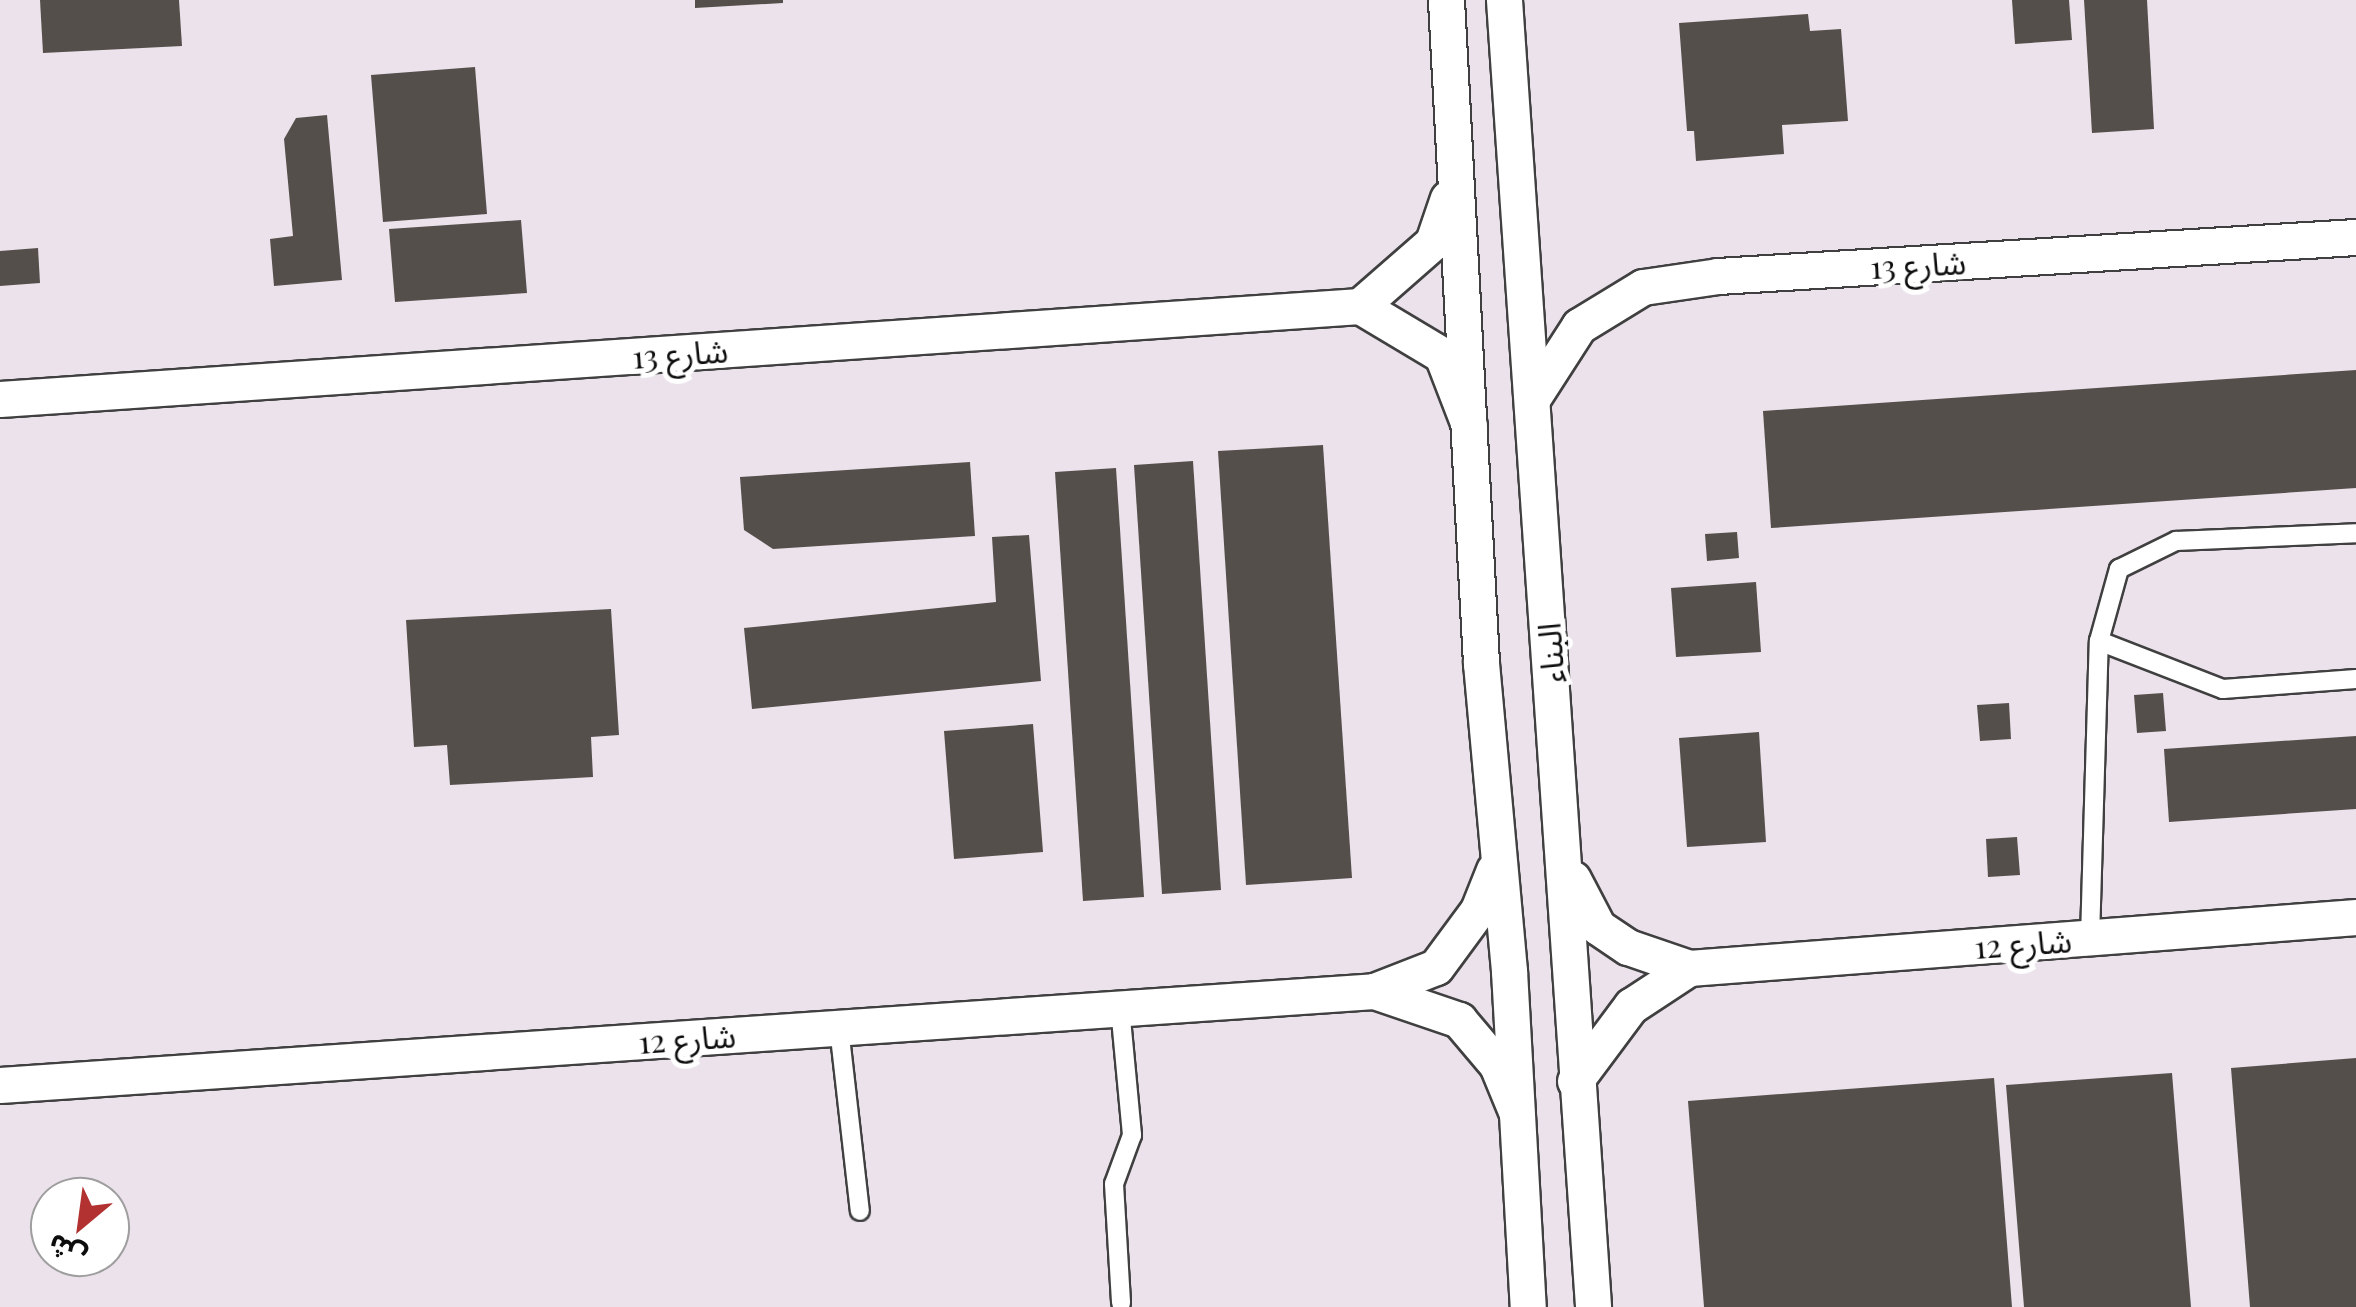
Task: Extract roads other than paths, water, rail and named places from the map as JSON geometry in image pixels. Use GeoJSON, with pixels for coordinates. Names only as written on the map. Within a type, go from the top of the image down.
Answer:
{"type":"FeatureCollection","features":[{"type":"Feature","properties":{"kind":"street"},"geometry":{"type":"LineString","coordinates":[[1446,0],[1494,870],[1516,1110],[1528,1307]]}},
{"type":"Feature","properties":{"kind":"street","name":"البناء"},"geometry":{"type":"LineString","coordinates":[[1504,0],[1592,1307]]}},
{"type":"Feature","properties":{"kind":"street"},"geometry":{"type":"LineString","coordinates":[[1454,182],[1434,242],[1360,306],[1442,355],[1470,424]]}},
{"type":"Feature","properties":{"kind":"street","name":"شارع 13"},"geometry":{"type":"LineString","coordinates":[[1532,399],[1579,326],[1642,287],[1718,276],[2356,237]]}},
{"type":"Feature","properties":{"kind":"street","name":"شارع 13"},"geometry":{"type":"LineString","coordinates":[[0,399],[1360,306]]}},
{"type":"Feature","properties":{"kind":"street","name":"شارع 12"},"geometry":{"type":"LineString","coordinates":[[1564,863],[1598,927],[1628,947],[1690,968],[2356,917]]}},
{"type":"Feature","properties":{"kind":"street","name":"شارع 12"},"geometry":{"type":"LineString","coordinates":[[0,1085],[1374,991],[1436,967],[1478,910],[1494,870]]}},
{"type":"Feature","properties":{"kind":"street","name":"شارع 12"},"geometry":{"type":"LineString","coordinates":[[1576,1082],[1631,1006],[1690,968]]}},
{"type":"Feature","properties":{"kind":"street","name":"شارع 12"},"geometry":{"type":"LineString","coordinates":[[1374,991],[1460,1020],[1497,1065],[1516,1110]]}},
{"type":"Feature","properties":{"kind":"lane"},"geometry":{"type":"LineString","coordinates":[[2090,938],[2100,642],[2118,569],[2176,541],[2356,533]]}},
{"type":"Feature","properties":{"kind":"lane"},"geometry":{"type":"LineString","coordinates":[[2100,642],[2224,688],[2356,678]]}},
{"type":"Feature","properties":{"kind":"lane"},"geometry":{"type":"LineString","coordinates":[[1120,1008],[1132,1135],[1114,1184],[1121,1303]]}},
{"type":"Feature","properties":{"kind":"lane"},"geometry":{"type":"LineString","coordinates":[[839,1028],[860,1211]]}}]}
